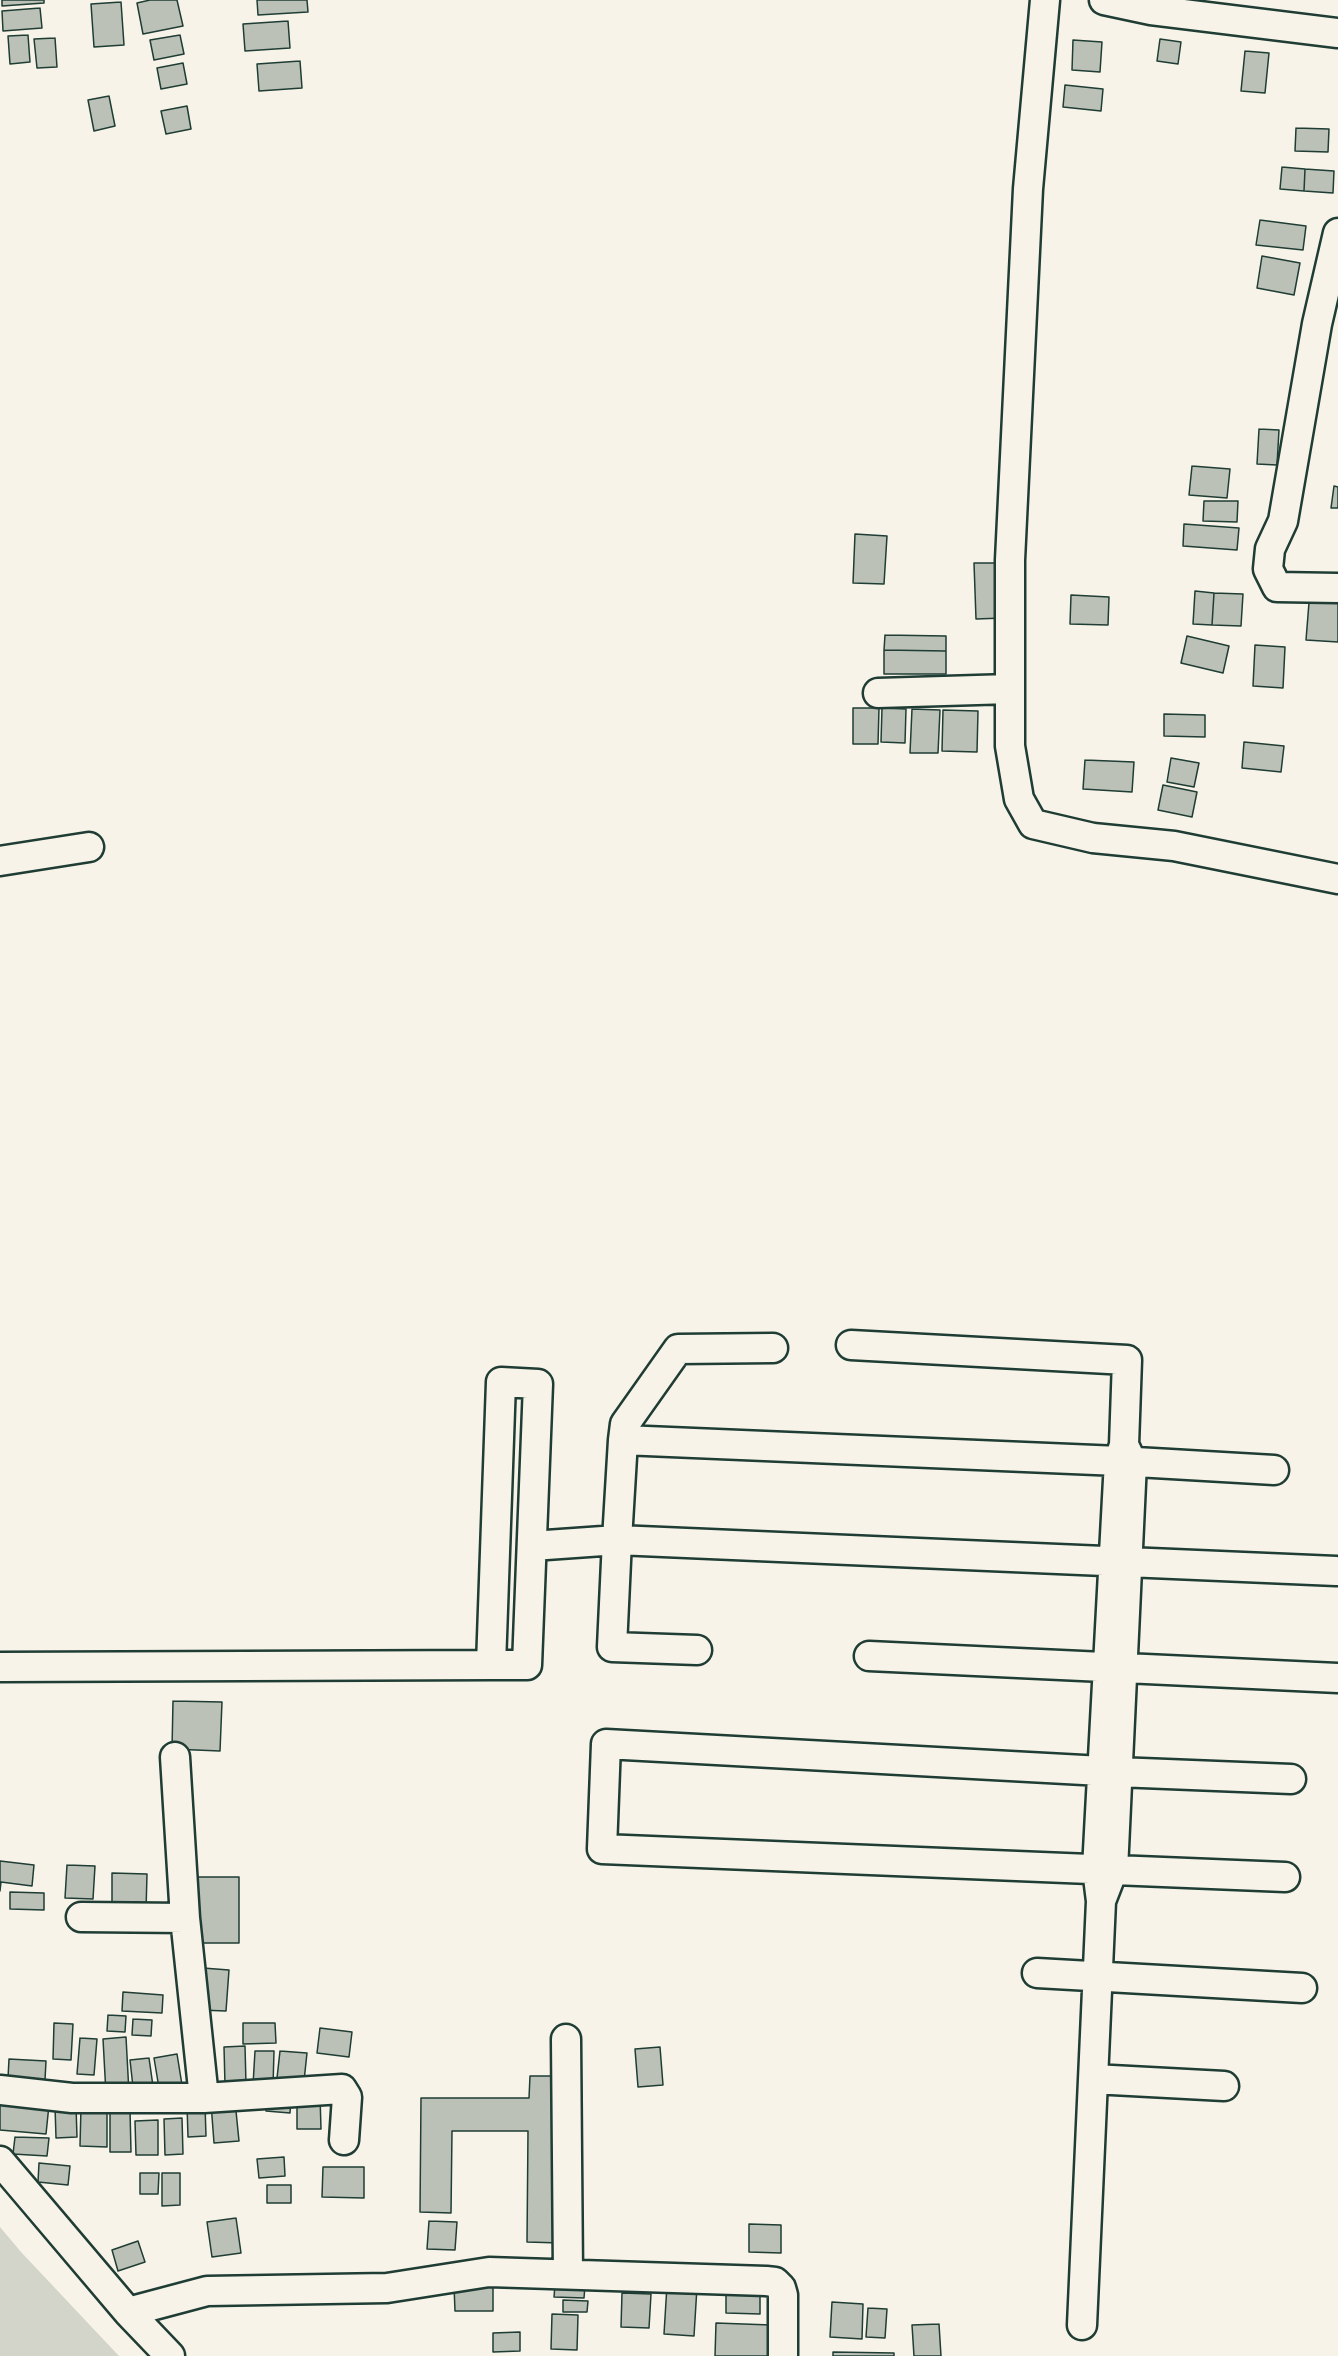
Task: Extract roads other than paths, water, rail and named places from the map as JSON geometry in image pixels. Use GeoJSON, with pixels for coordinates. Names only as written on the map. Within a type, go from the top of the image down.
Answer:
{"type":"FeatureCollection","features":[{"type":"Feature","properties":{"kind":"street"},"geometry":{"type":"LineString","coordinates":[[1044,0],[1026,212],[1010,560],[1010,746],[1017,789],[1024,812],[1033,824],[1093,837],[1174,846],[1338,879]]}},
{"type":"Feature","properties":{"kind":"street"},"geometry":{"type":"LineString","coordinates":[[1104,0],[1151,10],[1338,33]]}},
{"type":"Feature","properties":{"kind":"street"},"geometry":{"type":"LineString","coordinates":[[1338,233],[1317,324],[1283,521],[1270,549],[1268,569],[1277,587],[1338,588]]}},
{"type":"Feature","properties":{"kind":"street"},"geometry":{"type":"LineString","coordinates":[[878,693],[1010,689]]}},
{"type":"Feature","properties":{"kind":"street"},"geometry":{"type":"LineString","coordinates":[[0,861],[89,847]]}},
{"type":"Feature","properties":{"kind":"street"},"geometry":{"type":"LineString","coordinates":[[850,1345],[1127,1360],[1125,1456],[1105,1870],[1101,1901],[1082,2325]]}},
{"type":"Feature","properties":{"kind":"street"},"geometry":{"type":"LineString","coordinates":[[697,1650],[612,1647],[625,1424],[678,1348],[773,1348]]}},
{"type":"Feature","properties":{"kind":"street"},"geometry":{"type":"LineString","coordinates":[[0,1668],[527,1665],[538,1384],[501,1382],[490,1665]]}},
{"type":"Feature","properties":{"kind":"street"},"geometry":{"type":"LineString","coordinates":[[623,1440],[1125,1456],[1274,1470]]}},
{"type":"Feature","properties":{"kind":"street"},"geometry":{"type":"LineString","coordinates":[[532,1546],[617,1540],[1336,1570]]}},
{"type":"Feature","properties":{"kind":"street"},"geometry":{"type":"LineString","coordinates":[[869,1656],[1338,1678]]}},
{"type":"Feature","properties":{"kind":"street"},"geometry":{"type":"LineString","coordinates":[[1285,1877],[602,1848],[606,1744],[1109,1772],[1292,1779]]}},
{"type":"Feature","properties":{"kind":"street"},"geometry":{"type":"LineString","coordinates":[[175,1757],[185,1918],[204,2098]]}},
{"type":"Feature","properties":{"kind":"street"},"geometry":{"type":"LineString","coordinates":[[81,1917],[185,1918]]}},
{"type":"Feature","properties":{"kind":"street"},"geometry":{"type":"LineString","coordinates":[[1037,1973],[1302,1988]]}},
{"type":"Feature","properties":{"kind":"street"},"geometry":{"type":"LineString","coordinates":[[566,2039],[568,2274]]}},
{"type":"Feature","properties":{"kind":"street"},"geometry":{"type":"LineString","coordinates":[[1093,2079],[1224,2086]]}},
{"type":"Feature","properties":{"kind":"street"},"geometry":{"type":"LineString","coordinates":[[0,2090],[72,2098],[204,2098],[342,2089],[348,2097],[344,2140]]}},
{"type":"Feature","properties":{"kind":"street"},"geometry":{"type":"LineString","coordinates":[[0,2161],[128,2312],[170,2356]]}},
{"type":"Feature","properties":{"kind":"street"},"geometry":{"type":"LineString","coordinates":[[128,2312],[207,2291],[387,2288],[489,2272],[775,2283],[781,2288],[783,2295],[783,2356]]}}]}
